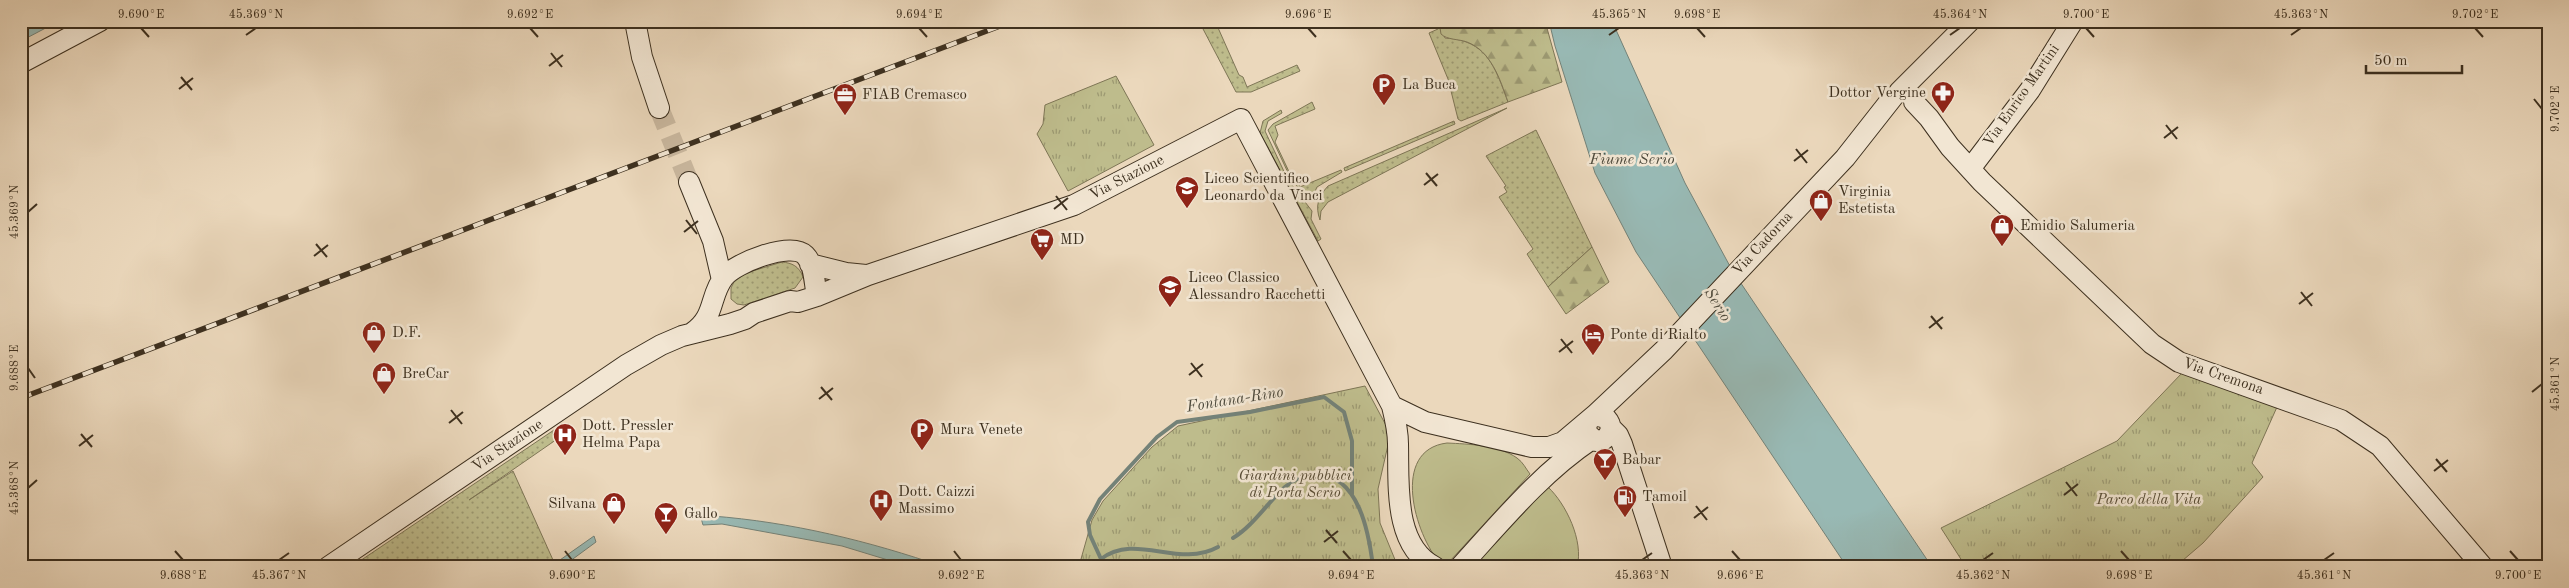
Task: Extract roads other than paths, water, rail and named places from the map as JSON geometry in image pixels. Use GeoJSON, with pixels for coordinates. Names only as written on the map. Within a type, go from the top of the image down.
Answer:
{"type":"FeatureCollection","features":[{"type":"Feature","properties":{"kind":"street"},"geometry":{"type":"LineString","coordinates":[[21,63],[100,21]]}},
{"type":"Feature","properties":{"kind":"street"},"geometry":{"type":"LineString","coordinates":[[634,21],[642,57],[659,108]]}},
{"type":"Feature","properties":{"kind":"street","name":"Via Cadorna"},"geometry":{"type":"LineString","coordinates":[[1460,567],[1514,507],[1599,429],[1640,373],[1664,350],[1844,158],[1904,102],[1950,41],[1970,21]]}},
{"type":"Feature","properties":{"kind":"street","name":"Via Enrico Martini"},"geometry":{"type":"LineString","coordinates":[[1970,169],[2030,90],[2073,21]]}},
{"type":"Feature","properties":{"kind":"street","name":"Via Cremona"},"geometry":{"type":"LineString","coordinates":[[1904,102],[1970,169],[2152,344],[2179,362],[2341,420],[2380,446],[2483,567]]}},
{"type":"Feature","properties":{"kind":"street","name":"Via Stazione"},"geometry":{"type":"LineString","coordinates":[[814,280],[868,275],[1074,206],[1241,119],[1392,406]]}},
{"type":"Feature","properties":{"kind":"street"},"geometry":{"type":"LineString","coordinates":[[690,182],[713,241],[721,299],[732,312],[740,314],[754,312]]}},
{"type":"Feature","properties":{"kind":"street"},"geometry":{"type":"LineString","coordinates":[[713,241],[741,264]]}},
{"type":"Feature","properties":{"kind":"street"},"geometry":{"type":"LineString","coordinates":[[720,283],[741,264],[789,250],[797,250],[805,256],[814,280]]}},
{"type":"Feature","properties":{"kind":"street","name":"Via Stazione"},"geometry":{"type":"LineString","coordinates":[[328,567],[626,365],[661,345],[692,333],[745,319],[754,312],[790,301],[814,280],[846,273],[868,275]]}},
{"type":"Feature","properties":{"kind":"street","name":"Via Stazione"},"geometry":{"type":"LineString","coordinates":[[692,333],[701,327],[708,318],[720,283]]}},
{"type":"Feature","properties":{"kind":"street"},"geometry":{"type":"LineString","coordinates":[[1392,406],[1414,419],[1454,430],[1490,436],[1515,444],[1549,447],[1599,429],[1626,456],[1662,567]]}},
{"type":"Feature","properties":{"kind":"street"},"geometry":{"type":"LineString","coordinates":[[1392,406],[1398,443],[1398,485],[1407,531],[1417,553],[1435,567]]}},
{"type":"Feature","properties":{"kind":"water"},"geometry":{"type":"Polygon","coordinates":[[[21,21],[59,21],[21,41],[21,21]]]}},
{"type":"Feature","properties":{"kind":"water","name":"Fiume Serio"},"geometry":{"type":"Polygon","coordinates":[[[1549,21],[1612,21],[1685,183],[1732,270],[1932,567],[1847,567],[1636,252],[1595,173],[1549,21]]]}},
{"type":"Feature","properties":{"kind":"water"},"geometry":{"type":"Polygon","coordinates":[[[712,516],[771,523],[830,534],[944,567],[911,567],[842,546],[722,524],[703,525],[701,518],[712,516]]]}},
{"type":"Feature","properties":{"kind":"water"},"geometry":{"type":"Polygon","coordinates":[[[594,536],[596,542],[562,567],[550,567],[594,536]]]}},
{"type":"Feature","properties":{"kind":"waterway","name":"Fontana-Rino"},"geometry":{"type":"LineString","coordinates":[[1101,559],[1090,535],[1088,522],[1100,499],[1157,437],[1177,422],[1250,412],[1324,397],[1344,412],[1352,441],[1352,494]]}},
{"type":"Feature","properties":{"kind":"waterway"},"geometry":{"type":"LineString","coordinates":[[1233,538],[1254,521],[1279,493],[1292,482],[1312,474],[1331,477],[1342,484],[1352,495],[1359,508],[1365,523],[1373,567]]}},
{"type":"Feature","properties":{"kind":"waterway"},"geometry":{"type":"LineString","coordinates":[[1099,567],[1101,559],[1114,552],[1128,549],[1188,554],[1203,553],[1218,547]]}},
{"type":"Feature","properties":{"kind":"tunnel"},"geometry":{"type":"LineString","coordinates":[[659,108],[689,182]]}},
{"type":"Feature","properties":{"kind":"railway"},"geometry":{"type":"LineString","coordinates":[[21,398],[1013,21]]}},
{"type":"Feature","properties":{"kind":"place","name":"La Buca"},"geometry":{"type":"Point","coordinates":[1384,106]}},
{"type":"Feature","properties":{"kind":"place","name":"Dottor Vergine"},"geometry":{"type":"Point","coordinates":[1943,114]}},
{"type":"Feature","properties":{"kind":"place","name":"FIAB Cremasco"},"geometry":{"type":"Point","coordinates":[845,116]}},
{"type":"Feature","properties":{"kind":"place","name":"Liceo Scientifico Leonardo da Vinci"},"geometry":{"type":"Point","coordinates":[1187,209]}},
{"type":"Feature","properties":{"kind":"place","name":"Virginia Estetista"},"geometry":{"type":"Point","coordinates":[1821,222]}},
{"type":"Feature","properties":{"kind":"place","name":"Emidio Salumeria"},"geometry":{"type":"Point","coordinates":[2002,247]}},
{"type":"Feature","properties":{"kind":"place","name":"MD"},"geometry":{"type":"Point","coordinates":[1042,261]}},
{"type":"Feature","properties":{"kind":"place","name":"Liceo Classico Alessandro Racchetti"},"geometry":{"type":"Point","coordinates":[1170,308]}},
{"type":"Feature","properties":{"kind":"place","name":"D.F."},"geometry":{"type":"Point","coordinates":[374,354]}},
{"type":"Feature","properties":{"kind":"place","name":"Ponte di Rialto"},"geometry":{"type":"Point","coordinates":[1593,356]}},
{"type":"Feature","properties":{"kind":"place","name":"BreCar"},"geometry":{"type":"Point","coordinates":[384,395]}},
{"type":"Feature","properties":{"kind":"place","name":"Mura Venete"},"geometry":{"type":"Point","coordinates":[922,451]}},
{"type":"Feature","properties":{"kind":"place","name":"Dott. Pressler Helma Papa"},"geometry":{"type":"Point","coordinates":[565,456]}},
{"type":"Feature","properties":{"kind":"place","name":"Babar"},"geometry":{"type":"Point","coordinates":[1605,481]}},
{"type":"Feature","properties":{"kind":"place","name":"Tamoil"},"geometry":{"type":"Point","coordinates":[1625,518]}},
{"type":"Feature","properties":{"kind":"place","name":"Dott. Caizzi Massimo"},"geometry":{"type":"Point","coordinates":[881,522]}},
{"type":"Feature","properties":{"kind":"place","name":"Silvana"},"geometry":{"type":"Point","coordinates":[614,525]}},
{"type":"Feature","properties":{"kind":"place","name":"Gallo"},"geometry":{"type":"Point","coordinates":[666,535]}},
{"type":"Feature","properties":{"kind":"water label","name":"Serio"},"geometry":{"type":"Point","coordinates":[1717,305]}},
{"type":"Feature","properties":{"kind":"park label","name":"Giardini pubblici di Porta Serio"},"geometry":{"type":"Point","coordinates":[1295,484]}},
{"type":"Feature","properties":{"kind":"park label","name":"Parco della Vita"},"geometry":{"type":"Point","coordinates":[2149,500]}}]}
